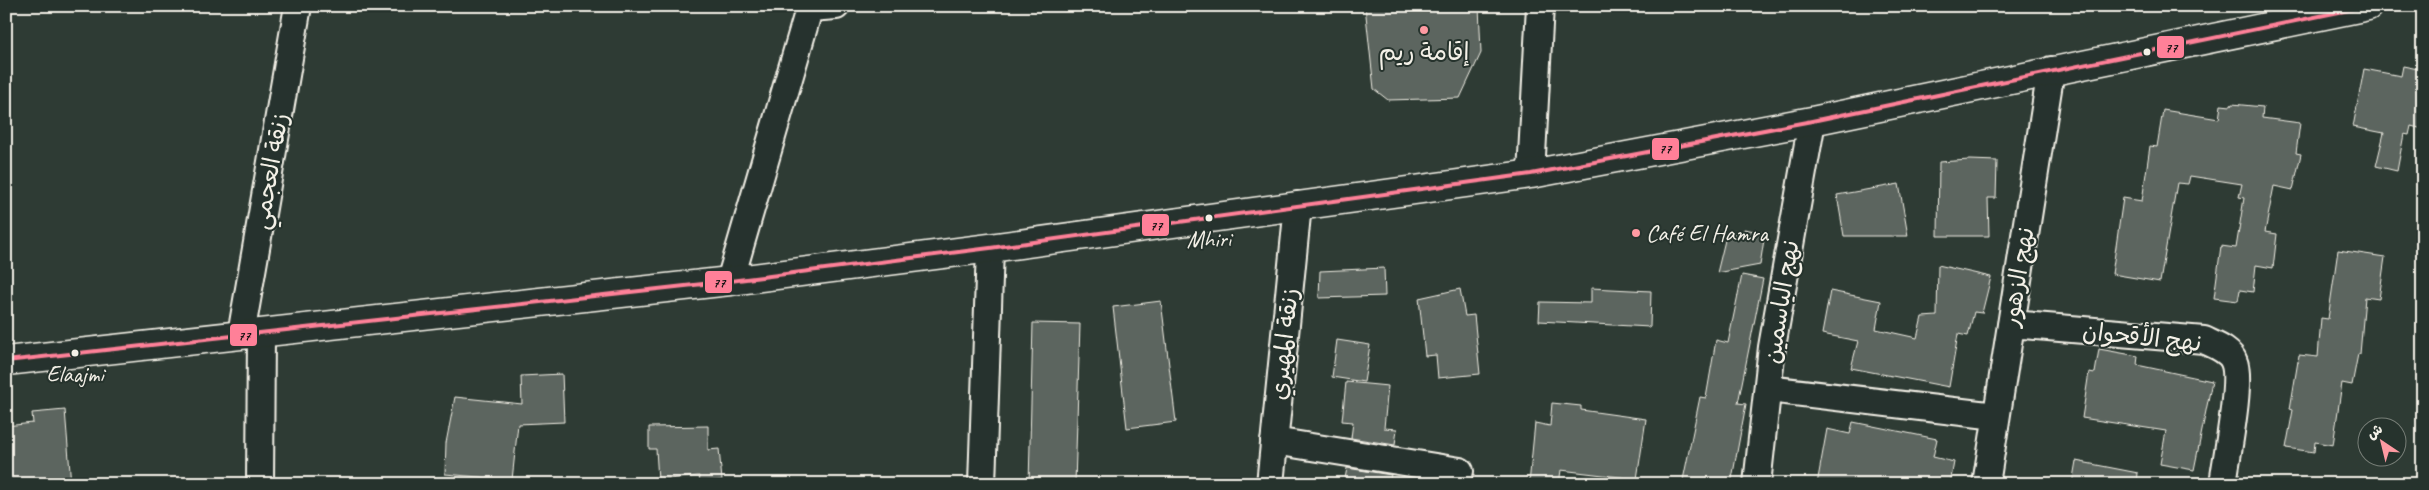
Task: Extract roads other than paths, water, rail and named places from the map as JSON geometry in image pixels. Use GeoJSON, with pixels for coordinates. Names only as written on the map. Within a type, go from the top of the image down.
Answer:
{"type":"FeatureCollection","features":[{"type":"Feature","properties":{"kind":"main road"},"geometry":{"type":"LineString","coordinates":[[6,361],[730,281],[990,248],[1531,174],[1812,121],[2051,70],[2368,6]]}},
{"type":"Feature","properties":{"kind":"street","name":"زنقة العجمي"},"geometry":{"type":"LineString","coordinates":[[260,484],[251,334],[298,6]]}},
{"type":"Feature","properties":{"kind":"street"},"geometry":{"type":"LineString","coordinates":[[730,281],[810,7],[836,6]]}},
{"type":"Feature","properties":{"kind":"street"},"geometry":{"type":"LineString","coordinates":[[1531,174],[1540,6]]}},
{"type":"Feature","properties":{"kind":"street","name":"نهج الزهور"},"geometry":{"type":"LineString","coordinates":[[1986,484],[2051,70]]}},
{"type":"Feature","properties":{"kind":"street","name":"نهج الياسمين"},"geometry":{"type":"LineString","coordinates":[[1757,484],[1772,347],[1812,121]]}},
{"type":"Feature","properties":{"kind":"street","name":"زنقة المهيري"},"geometry":{"type":"LineString","coordinates":[[1270,484],[1298,205]]}},
{"type":"Feature","properties":{"kind":"street"},"geometry":{"type":"LineString","coordinates":[[982,484],[990,248]]}},
{"type":"Feature","properties":{"kind":"street","name":"نهج الأقحوان"},"geometry":{"type":"LineString","coordinates":[[2011,324],[2204,340],[2223,349],[2234,361],[2237,380],[2222,484]]}},
{"type":"Feature","properties":{"kind":"street"},"geometry":{"type":"LineString","coordinates":[[1768,389],[1996,416]]}},
{"type":"Feature","properties":{"kind":"street"},"geometry":{"type":"LineString","coordinates":[[1274,441],[1460,471]]}},
{"type":"Feature","properties":{"kind":"place","name":"إقامة ريم"},"geometry":{"type":"Point","coordinates":[1424,30]}},
{"type":"Feature","properties":{"kind":"place","name":"Mhiri"},"geometry":{"type":"Point","coordinates":[1209,218]}},
{"type":"Feature","properties":{"kind":"place","name":"Café El Hamra"},"geometry":{"type":"Point","coordinates":[1636,233]}},
{"type":"Feature","properties":{"kind":"place","name":"Elaajmi"},"geometry":{"type":"Point","coordinates":[75,353]}}]}
